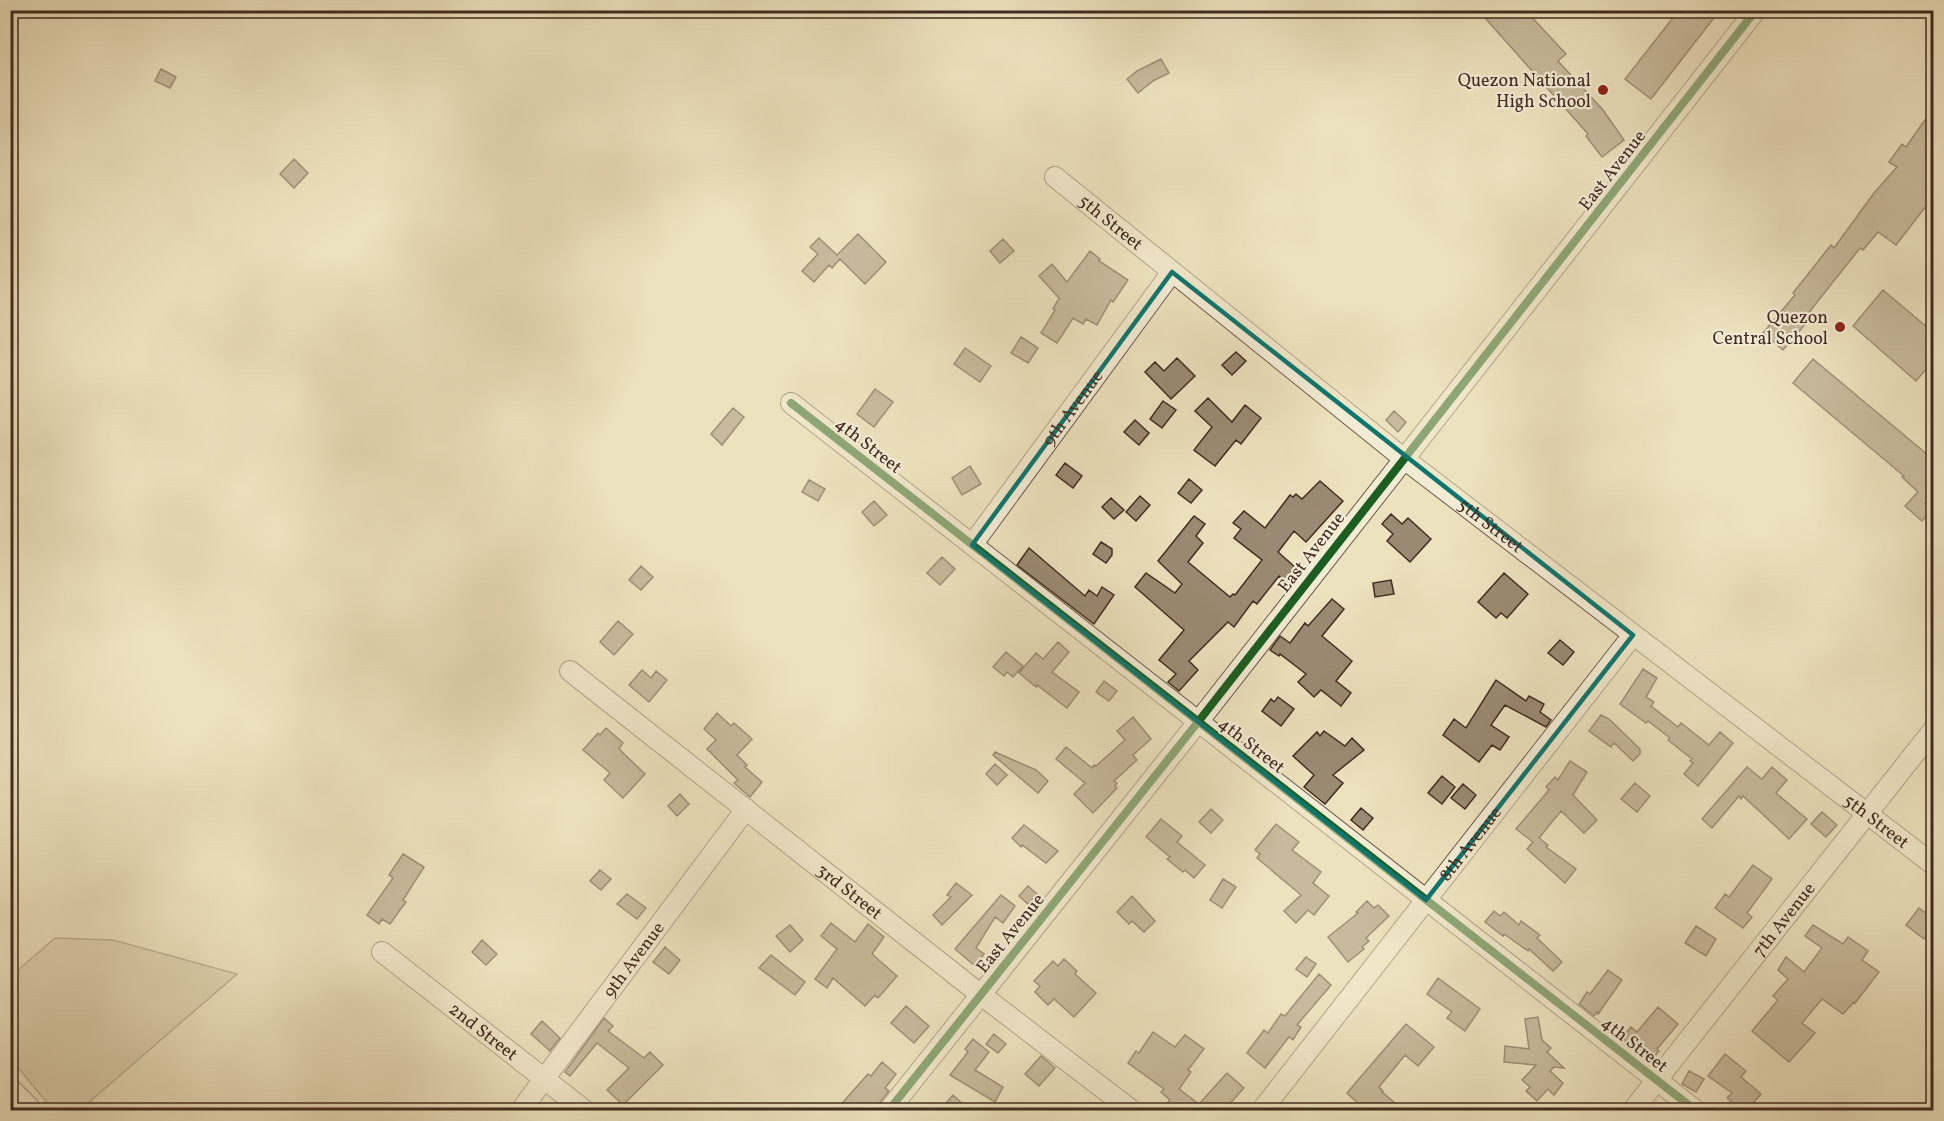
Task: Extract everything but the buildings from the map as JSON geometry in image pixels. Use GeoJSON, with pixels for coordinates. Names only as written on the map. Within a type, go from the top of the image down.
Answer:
{"type":"FeatureCollection","features":[{"type":"Feature","properties":{"kind":"street","name":"East Avenue"},"geometry":{"type":"LineString","coordinates":[[889,1110],[1198,722],[1756,10]]}},
{"type":"Feature","properties":{"kind":"street","name":"5th Street"},"geometry":{"type":"LineString","coordinates":[[1054,177],[1403,458],[1934,865]]}},
{"type":"Feature","properties":{"kind":"street","name":"9th Avenue"},"geometry":{"type":"LineString","coordinates":[[972,545],[1172,272]]}},
{"type":"Feature","properties":{"kind":"street","name":"4th Street"},"geometry":{"type":"LineString","coordinates":[[791,403],[1695,1110]]}},
{"type":"Feature","properties":{"kind":"street","name":"8th Avenue"},"geometry":{"type":"LineString","coordinates":[[1262,1110],[1633,635]]}},
{"type":"Feature","properties":{"kind":"street","name":"3rd Street"},"geometry":{"type":"LineString","coordinates":[[570,671],[1131,1110]]}},
{"type":"Feature","properties":{"kind":"street","name":"7th Avenue"},"geometry":{"type":"LineString","coordinates":[[1633,1110],[1934,729]]}},
{"type":"Feature","properties":{"kind":"street","name":"9th Avenue"},"geometry":{"type":"LineString","coordinates":[[520,1110],[746,809]]}},
{"type":"Feature","properties":{"kind":"street","name":"2nd Street"},"geometry":{"type":"LineString","coordinates":[[382,952],[584,1110]]}},
{"type":"Feature","properties":{"kind":"street"},"geometry":{"type":"LineString","coordinates":[[10,1093],[27,1110]]}},
{"type":"Feature","properties":{"kind":"highlighted area"},"geometry":{"type":"Polygon","coordinates":[[[1172,272],[1633,635],[1426,900],[972,545],[1172,272]]]}},
{"type":"Feature","properties":{"kind":"shaded area"},"geometry":{"type":"Polygon","coordinates":[[[55,938],[113,940],[237,974],[80,1110],[53,1110],[11,1059],[10,977],[55,938]]]}},
{"type":"Feature","properties":{"kind":"cycle path"},"geometry":{"type":"LineString","coordinates":[[889,1110],[1198,722],[1756,10]]}},
{"type":"Feature","properties":{"kind":"cycle path"},"geometry":{"type":"LineString","coordinates":[[791,403],[1695,1110]]}},
{"type":"Feature","properties":{"kind":"place","name":"Quezon National High School"},"geometry":{"type":"Point","coordinates":[1603,90]}},
{"type":"Feature","properties":{"kind":"place","name":"Quezon Central School"},"geometry":{"type":"Point","coordinates":[1840,327]}}]}
